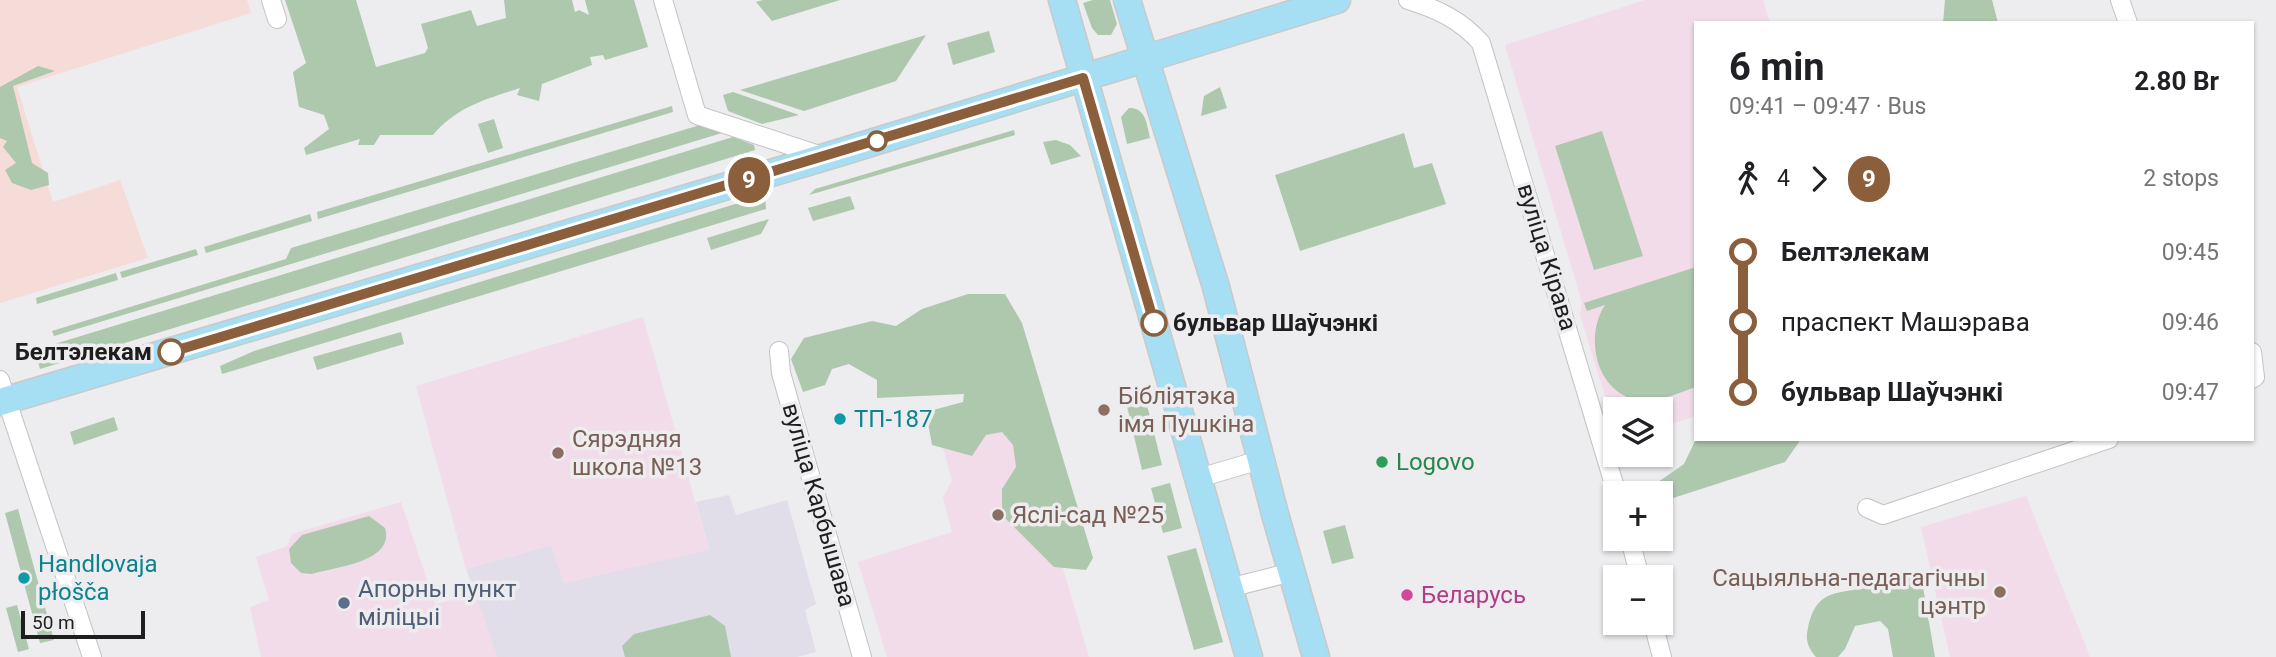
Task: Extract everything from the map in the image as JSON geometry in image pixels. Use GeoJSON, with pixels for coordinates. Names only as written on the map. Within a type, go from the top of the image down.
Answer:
{"type":"FeatureCollection","features":[{"type":"Feature","properties":{"kind":"main road"},"geometry":{"type":"LineString","coordinates":[[1062,0],[1249,657]]}},
{"type":"Feature","properties":{"kind":"main road"},"geometry":{"type":"LineString","coordinates":[[1127,0],[1216,287],[1260,460],[1316,657]]}},
{"type":"Feature","properties":{"kind":"main road"},"geometry":{"type":"LineString","coordinates":[[2,394],[825,157],[1337,0]]}},
{"type":"Feature","properties":{"kind":"street"},"geometry":{"type":"LineString","coordinates":[[271,0],[277,19]]}},
{"type":"Feature","properties":{"kind":"street"},"geometry":{"type":"LineString","coordinates":[[663,0],[697,115],[825,157]]}},
{"type":"Feature","properties":{"kind":"street","name":"вуліца Кірава"},"geometry":{"type":"LineString","coordinates":[[1408,0],[1431,7],[1466,26],[1481,43],[1613,481]]}},
{"type":"Feature","properties":{"kind":"street"},"geometry":{"type":"LineString","coordinates":[[2120,0],[2127,21]]}},
{"type":"Feature","properties":{"kind":"street","name":"вуліца Карбышава"},"geometry":{"type":"LineString","coordinates":[[779,351],[781,373],[862,657]]}},
{"type":"Feature","properties":{"kind":"street"},"geometry":{"type":"LineString","coordinates":[[2,394],[92,657]]}},
{"type":"Feature","properties":{"kind":"street"},"geometry":{"type":"LineString","coordinates":[[1867,508],[1882,515],[2103,441]]}},
{"type":"Feature","properties":{"kind":"street"},"geometry":{"type":"LineString","coordinates":[[1199,478],[1260,460]]}},
{"type":"Feature","properties":{"kind":"street"},"geometry":{"type":"LineString","coordinates":[[1229,588],[1292,572]]}},
{"type":"Feature","properties":{"kind":"street"},"geometry":{"type":"LineString","coordinates":[[1656,635],[1662,657]]}},
{"type":"Feature","properties":{"kind":"shaded area"},"geometry":{"type":"Polygon","coordinates":[[[0,0],[247,0],[251,13],[17,87],[53,202],[120,180],[148,258],[0,303],[0,0]]]}},
{"type":"Feature","properties":{"kind":"shaded area"},"geometry":{"type":"Polygon","coordinates":[[[1645,0],[1763,0],[1769,21],[1694,21],[1694,417],[1673,423],[1673,397],[1605,397],[1580,315],[1582,302],[1505,45],[1645,0]]]}},
{"type":"Feature","properties":{"kind":"shaded area","name":"Сярэдняя школа №13"},"geometry":{"type":"Polygon","coordinates":[[[643,317],[709,550],[564,583],[551,545],[466,569],[416,386],[643,317]]]}},
{"type":"Feature","properties":{"kind":"shaded area","name":"Яслі-сад №25"},"geometry":{"type":"Polygon","coordinates":[[[1015,405],[1089,657],[887,657],[858,562],[952,532],[943,498],[952,480],[938,429],[1015,405]]]}},
{"type":"Feature","properties":{"kind":"shaded area"},"geometry":{"type":"Polygon","coordinates":[[[729,495],[736,515],[787,500],[816,604],[805,610],[816,652],[797,657],[497,657],[466,569],[551,545],[564,583],[709,549],[696,502],[729,495]]]}},
{"type":"Feature","properties":{"kind":"shaded area","name":"Сацыяльна-педагагічны цэнтр"},"geometry":{"type":"Polygon","coordinates":[[[2026,496],[2090,657],[1950,657],[1921,527],[2026,496]]]}},
{"type":"Feature","properties":{"kind":"shaded area"},"geometry":{"type":"Polygon","coordinates":[[[401,502],[435,604],[476,594],[497,657],[261,657],[250,607],[269,600],[256,557],[287,546],[292,534],[401,502]]]}},
{"type":"Feature","properties":{"kind":"green space"},"geometry":{"type":"Polygon","coordinates":[[[285,0],[356,0],[376,67],[425,53],[428,48],[421,24],[471,10],[477,26],[506,18],[504,0],[572,0],[575,12],[579,10],[589,15],[585,0],[634,0],[648,47],[605,60],[603,55],[590,57],[592,65],[542,84],[539,101],[517,95],[520,88],[484,100],[452,117],[433,135],[380,135],[374,145],[358,145],[360,139],[306,155],[304,148],[329,129],[324,115],[299,107],[293,72],[306,63],[285,0]]]}},
{"type":"Feature","properties":{"kind":"green space"},"geometry":{"type":"Polygon","coordinates":[[[840,0],[772,21],[756,2],[840,0]]]}},
{"type":"Feature","properties":{"kind":"green space"},"geometry":{"type":"Polygon","coordinates":[[[1110,0],[1117,24],[1111,35],[1098,35],[1092,28],[1083,3],[1110,0]]]}},
{"type":"Feature","properties":{"kind":"green space"},"geometry":{"type":"Polygon","coordinates":[[[1945,0],[1992,0],[1997,21],[1943,21],[1945,0]]]}},
{"type":"Feature","properties":{"kind":"green space"},"geometry":{"type":"Polygon","coordinates":[[[989,31],[995,52],[953,65],[947,43],[989,31]]]}},
{"type":"Feature","properties":{"kind":"green space"},"geometry":{"type":"Polygon","coordinates":[[[926,35],[896,81],[804,111],[740,90],[926,35]]]}},
{"type":"Feature","properties":{"kind":"green space"},"geometry":{"type":"Polygon","coordinates":[[[38,66],[55,71],[13,86],[32,163],[48,173],[49,185],[31,190],[12,183],[5,170],[16,163],[3,147],[7,141],[0,138],[0,87],[38,66]]]}},
{"type":"Feature","properties":{"kind":"green space"},"geometry":{"type":"Polygon","coordinates":[[[1220,87],[1227,108],[1201,116],[1204,96],[1220,87]]]}},
{"type":"Feature","properties":{"kind":"green space"},"geometry":{"type":"Polygon","coordinates":[[[733,92],[799,115],[762,124],[728,111],[723,95],[733,92]]]}},
{"type":"Feature","properties":{"kind":"green space"},"geometry":{"type":"Polygon","coordinates":[[[672,106],[673,112],[318,219],[317,212],[672,106]]]}},
{"type":"Feature","properties":{"kind":"green space"},"geometry":{"type":"Polygon","coordinates":[[[1129,108],[1135,108],[1142,114],[1150,138],[1127,144],[1121,117],[1129,108]]]}},
{"type":"Feature","properties":{"kind":"green space"},"geometry":{"type":"Polygon","coordinates":[[[494,119],[503,148],[488,153],[478,124],[494,119]]]}},
{"type":"Feature","properties":{"kind":"green space"},"geometry":{"type":"Polygon","coordinates":[[[700,125],[722,133],[54,336],[52,331],[286,259],[291,248],[700,125]]]}},
{"type":"Feature","properties":{"kind":"green space"},"geometry":{"type":"Polygon","coordinates":[[[1014,130],[1015,135],[809,195],[815,189],[1014,130]]]}},
{"type":"Feature","properties":{"kind":"green space"},"geometry":{"type":"Polygon","coordinates":[[[1602,131],[1643,256],[1594,270],[1555,146],[1602,131]]]}},
{"type":"Feature","properties":{"kind":"green space"},"geometry":{"type":"Polygon","coordinates":[[[1404,133],[1414,168],[1432,163],[1446,204],[1300,251],[1275,175],[1404,133]]]}},
{"type":"Feature","properties":{"kind":"green space"},"geometry":{"type":"Polygon","coordinates":[[[733,137],[754,145],[755,150],[40,369],[35,350],[733,137]]]}},
{"type":"Feature","properties":{"kind":"green space"},"geometry":{"type":"Polygon","coordinates":[[[1056,140],[1070,145],[1081,156],[1051,165],[1043,142],[1056,140]]]}},
{"type":"Feature","properties":{"kind":"green space"},"geometry":{"type":"Polygon","coordinates":[[[765,195],[766,209],[222,374],[220,366],[254,351],[765,195]]]}},
{"type":"Feature","properties":{"kind":"green space"},"geometry":{"type":"Polygon","coordinates":[[[850,196],[855,209],[813,221],[808,208],[850,196]]]}},
{"type":"Feature","properties":{"kind":"green space"},"geometry":{"type":"Polygon","coordinates":[[[310,214],[312,221],[206,253],[204,247],[310,214]]]}},
{"type":"Feature","properties":{"kind":"green space"},"geometry":{"type":"Polygon","coordinates":[[[769,219],[761,234],[711,250],[707,238],[769,219]]]}},
{"type":"Feature","properties":{"kind":"green space"},"geometry":{"type":"Polygon","coordinates":[[[196,249],[198,255],[122,278],[120,272],[196,249]]]}},
{"type":"Feature","properties":{"kind":"green space"},"geometry":{"type":"Polygon","coordinates":[[[1694,268],[1694,388],[1667,397],[1628,397],[1615,389],[1605,378],[1595,349],[1598,318],[1605,305],[1587,311],[1584,303],[1694,268]]]}},
{"type":"Feature","properties":{"kind":"green space"},"geometry":{"type":"Polygon","coordinates":[[[116,273],[118,280],[37,304],[36,298],[116,273]]]}},
{"type":"Feature","properties":{"kind":"green space"},"geometry":{"type":"Polygon","coordinates":[[[968,294],[1005,294],[1022,323],[1093,558],[1086,570],[1054,567],[1002,515],[1002,489],[1016,467],[1013,445],[1002,432],[986,435],[972,456],[932,445],[926,412],[963,402],[964,394],[877,398],[877,380],[849,364],[832,369],[825,385],[803,392],[791,359],[804,338],[872,321],[896,326],[922,309],[968,294]]]}},
{"type":"Feature","properties":{"kind":"green space"},"geometry":{"type":"Polygon","coordinates":[[[401,332],[404,344],[317,370],[313,357],[401,332]]]}},
{"type":"Feature","properties":{"kind":"green space"},"geometry":{"type":"Polygon","coordinates":[[[1144,393],[1162,465],[1142,470],[1125,398],[1144,393]]]}},
{"type":"Feature","properties":{"kind":"green space"},"geometry":{"type":"Polygon","coordinates":[[[114,417],[118,430],[74,445],[70,432],[114,417]]]}},
{"type":"Feature","properties":{"kind":"green space"},"geometry":{"type":"Polygon","coordinates":[[[1695,441],[1799,441],[1785,462],[1673,498],[1673,481],[1660,481],[1684,464],[1695,441]]]}},
{"type":"Feature","properties":{"kind":"green space"},"geometry":{"type":"Polygon","coordinates":[[[1170,483],[1182,528],[1163,533],[1151,488],[1170,483]]]}},
{"type":"Feature","properties":{"kind":"green space"},"geometry":{"type":"Polygon","coordinates":[[[18,509],[54,640],[40,643],[5,513],[18,509]]]}},
{"type":"Feature","properties":{"kind":"green space"},"geometry":{"type":"Polygon","coordinates":[[[369,516],[385,528],[386,539],[381,549],[373,556],[312,574],[301,573],[291,563],[289,549],[302,535],[369,516]]]}},
{"type":"Feature","properties":{"kind":"green space"},"geometry":{"type":"Polygon","coordinates":[[[1345,525],[1354,558],[1332,564],[1323,531],[1345,525]]]}},
{"type":"Feature","properties":{"kind":"green space"},"geometry":{"type":"Polygon","coordinates":[[[1196,548],[1223,642],[1194,650],[1167,556],[1196,548]]]}},
{"type":"Feature","properties":{"kind":"green space"},"geometry":{"type":"Polygon","coordinates":[[[1914,573],[1923,587],[1935,657],[1893,657],[1888,629],[1880,621],[1855,626],[1845,649],[1838,657],[1816,657],[1808,644],[1807,632],[1817,605],[1824,599],[1840,592],[1874,586],[1901,575],[1914,573]]]}},
{"type":"Feature","properties":{"kind":"green space"},"geometry":{"type":"Polygon","coordinates":[[[17,605],[29,649],[18,652],[6,608],[17,605]]]}},
{"type":"Feature","properties":{"kind":"green space"},"geometry":{"type":"Polygon","coordinates":[[[710,615],[725,626],[731,657],[625,657],[622,646],[634,634],[710,615]]]}},
{"type":"Feature","properties":{"kind":"bus line","name":"9"},"geometry":{"type":"LineString","coordinates":[[171,352],[1083,78],[1154,323]]}},
{"type":"Feature","properties":{"kind":"place","name":"бульвар Шаўчэнкі"},"geometry":{"type":"Point","coordinates":[1154,323]}},
{"type":"Feature","properties":{"kind":"place","name":"Белтэлекам"},"geometry":{"type":"Point","coordinates":[171,352]}},
{"type":"Feature","properties":{"kind":"place","name":"Бібліятэка імя Пушкіна"},"geometry":{"type":"Point","coordinates":[1104,410]}},
{"type":"Feature","properties":{"kind":"place","name":"ТП-187"},"geometry":{"type":"Point","coordinates":[840,419]}},
{"type":"Feature","properties":{"kind":"place","name":"Сярэдняя школа №13"},"geometry":{"type":"Point","coordinates":[558,453]}},
{"type":"Feature","properties":{"kind":"place","name":"Logovo"},"geometry":{"type":"Point","coordinates":[1382,462]}},
{"type":"Feature","properties":{"kind":"place","name":"Яслі-сад №25"},"geometry":{"type":"Point","coordinates":[998,515]}},
{"type":"Feature","properties":{"kind":"place","name":"Handlovaja płošča"},"geometry":{"type":"Point","coordinates":[24,578]}},
{"type":"Feature","properties":{"kind":"place","name":"Сацыяльна-педагагічны цэнтр"},"geometry":{"type":"Point","coordinates":[2000,592]}},
{"type":"Feature","properties":{"kind":"place","name":"Беларусь"},"geometry":{"type":"Point","coordinates":[1407,595]}},
{"type":"Feature","properties":{"kind":"place","name":"Апорны пункт міліцыі"},"geometry":{"type":"Point","coordinates":[344,603]}}]}
